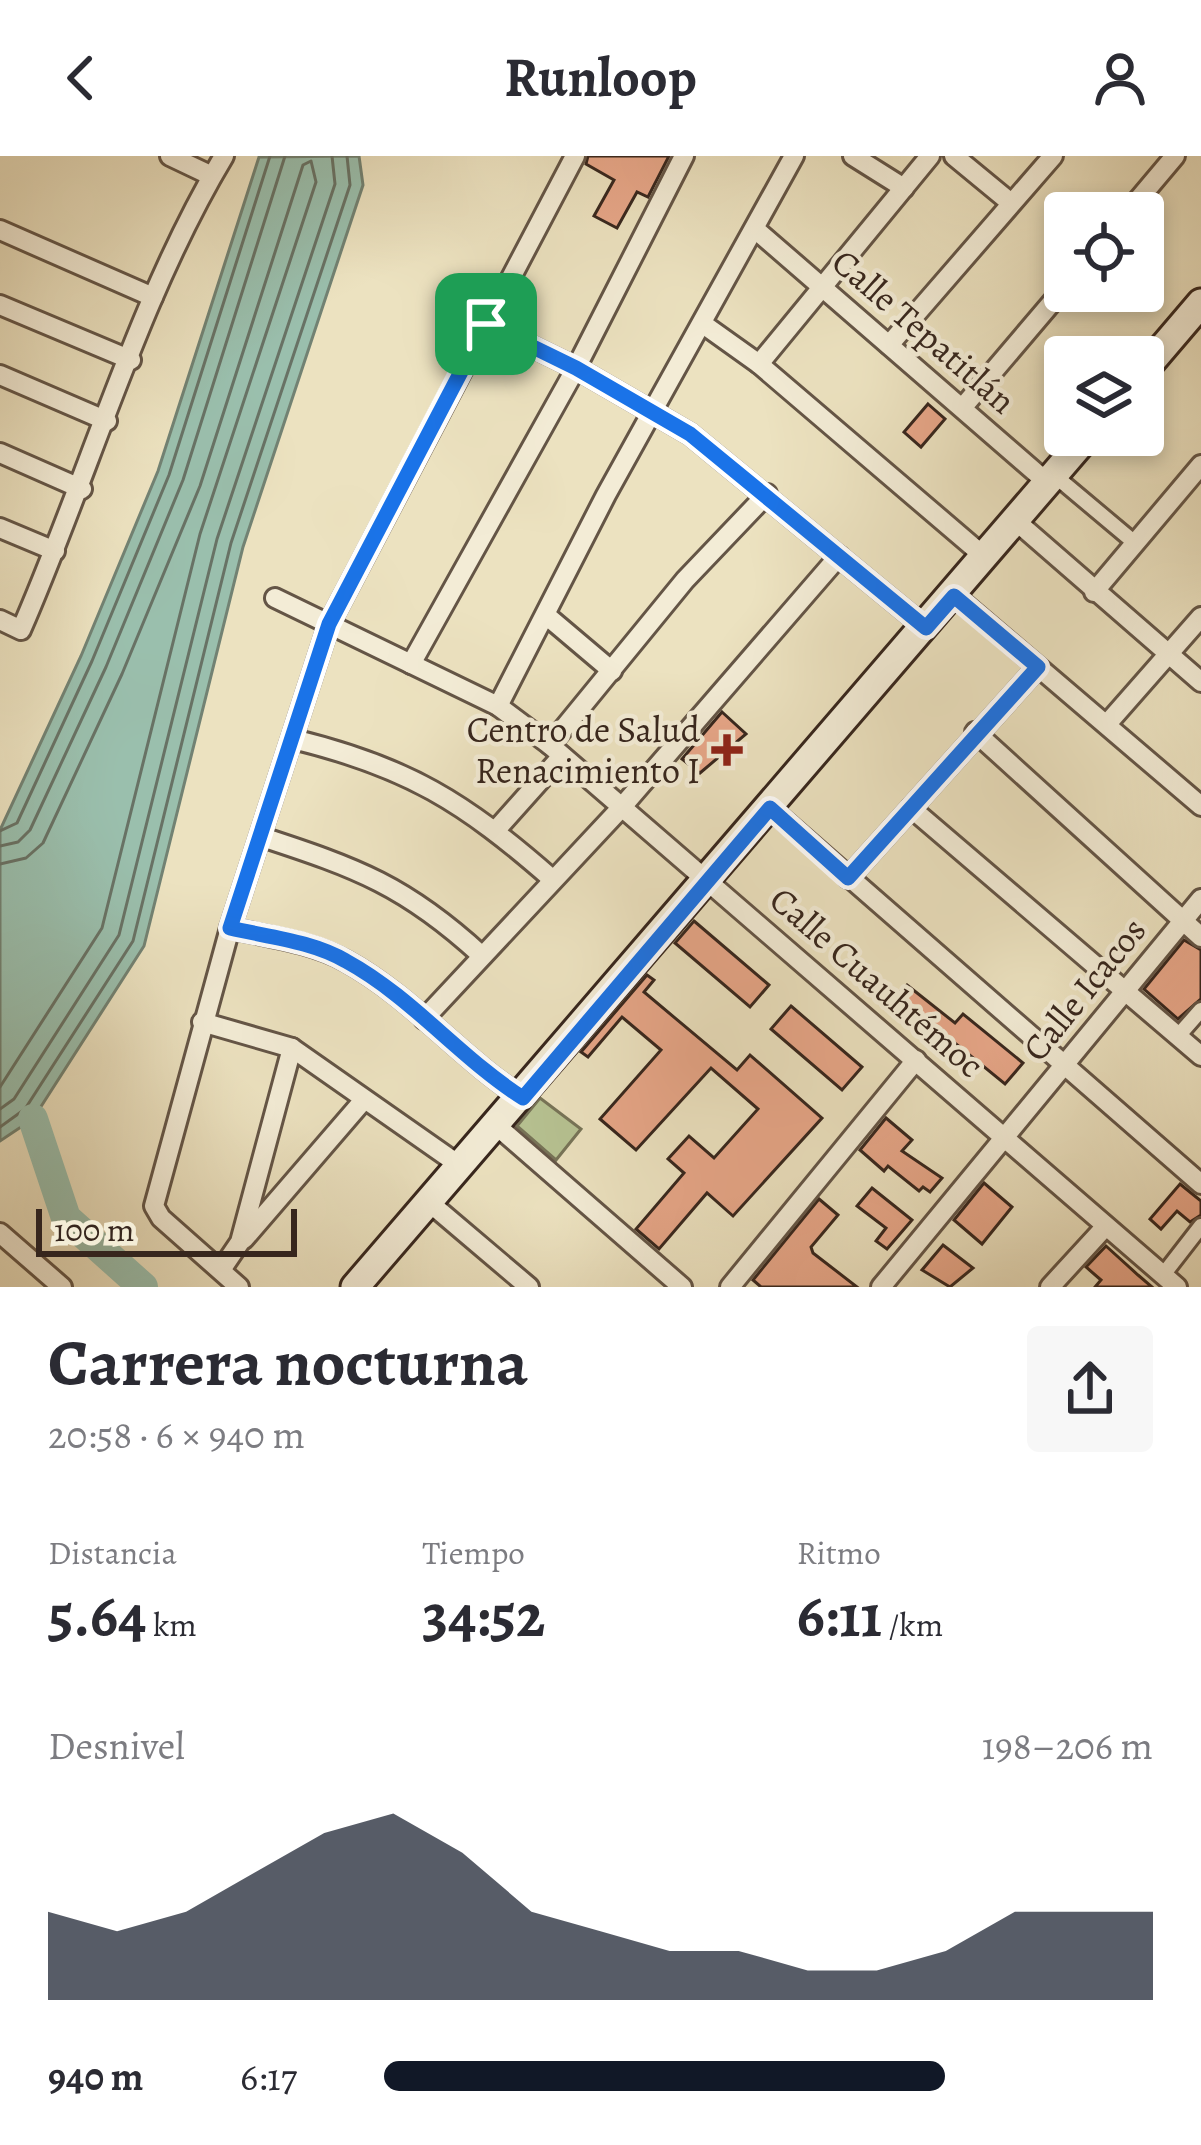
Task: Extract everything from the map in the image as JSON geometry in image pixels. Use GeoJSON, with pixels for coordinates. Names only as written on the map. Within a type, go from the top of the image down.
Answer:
{"type":"FeatureCollection","features":[{"type":"Feature","properties":{"kind":"main road"},"geometry":{"type":"LineString","coordinates":[[1164,346],[1201,303]]}},
{"type":"Feature","properties":{"kind":"main road"},"geometry":{"type":"LineString","coordinates":[[368,1283],[706,877],[1071,456]]}},
{"type":"Feature","properties":{"kind":"street"},"geometry":{"type":"LineString","coordinates":[[170,156],[212,176]]}},
{"type":"Feature","properties":{"kind":"street"},"geometry":{"type":"LineString","coordinates":[[0,620],[21,630],[82,489],[153,297],[224,156]]}},
{"type":"Feature","properties":{"kind":"street"},"geometry":{"type":"LineString","coordinates":[[239,1287],[160,1218],[154,1206],[202,1022],[329,624],[575,156]]}},
{"type":"Feature","properties":{"kind":"street"},"geometry":{"type":"LineString","coordinates":[[411,664],[576,368],[684,156]]}},
{"type":"Feature","properties":{"kind":"street"},"geometry":{"type":"LineString","coordinates":[[498,706],[606,495],[794,156]]}},
{"type":"Feature","properties":{"kind":"street"},"geometry":{"type":"LineString","coordinates":[[853,156],[904,188]]}},
{"type":"Feature","properties":{"kind":"street"},"geometry":{"type":"LineString","coordinates":[[759,364],[931,156]]}},
{"type":"Feature","properties":{"kind":"street"},"geometry":{"type":"LineString","coordinates":[[955,156],[1011,203]]}},
{"type":"Feature","properties":{"kind":"street"},"geometry":{"type":"LineString","coordinates":[[889,345],[1053,156]]}},
{"type":"Feature","properties":{"kind":"street"},"geometry":{"type":"LineString","coordinates":[[1145,192],[1175,156]]}},
{"type":"Feature","properties":{"kind":"street","name":"Calle Tepatitlán"},"geometry":{"type":"LineString","coordinates":[[755,229],[1052,480],[1135,543]]}},
{"type":"Feature","properties":{"kind":"street"},"geometry":{"type":"LineString","coordinates":[[0,230],[153,297]]}},
{"type":"Feature","properties":{"kind":"street"},"geometry":{"type":"LineString","coordinates":[[0,305],[131,360]]}},
{"type":"Feature","properties":{"kind":"street"},"geometry":{"type":"LineString","coordinates":[[964,407],[1044,311]]}},
{"type":"Feature","properties":{"kind":"street"},"geometry":{"type":"LineString","coordinates":[[486,324],[654,412],[767,494],[926,628]]}},
{"type":"Feature","properties":{"kind":"street"},"geometry":{"type":"LineString","coordinates":[[703,324],[759,364],[986,559]]}},
{"type":"Feature","properties":{"kind":"street"},"geometry":{"type":"LineString","coordinates":[[0,375],[106,421]]}},
{"type":"Feature","properties":{"kind":"street"},"geometry":{"type":"LineString","coordinates":[[0,453],[82,489]]}},
{"type":"Feature","properties":{"kind":"street"},"geometry":{"type":"LineString","coordinates":[[1094,592],[1201,465]]}},
{"type":"Feature","properties":{"kind":"street"},"geometry":{"type":"LineString","coordinates":[[496,830],[612,670],[685,580],[767,494]]}},
{"type":"Feature","properties":{"kind":"street"},"geometry":{"type":"LineString","coordinates":[[1017,522],[1201,682]]}},
{"type":"Feature","properties":{"kind":"street"},"geometry":{"type":"LineString","coordinates":[[0,528],[56,551]]}},
{"type":"Feature","properties":{"kind":"street"},"geometry":{"type":"LineString","coordinates":[[424,1019],[621,808],[839,556]]}},
{"type":"Feature","properties":{"kind":"street"},"geometry":{"type":"LineString","coordinates":[[954,596],[1200,803]]}},
{"type":"Feature","properties":{"kind":"street","name":"Calle Cuauhtémoc"},"geometry":{"type":"LineString","coordinates":[[275,598],[498,706],[706,877],[1170,1281]]}},
{"type":"Feature","properties":{"kind":"street"},"geometry":{"type":"LineString","coordinates":[[547,616],[612,670]]}},
{"type":"Feature","properties":{"kind":"street"},"geometry":{"type":"LineString","coordinates":[[1107,724],[1201,617]]}},
{"type":"Feature","properties":{"kind":"street"},"geometry":{"type":"LineString","coordinates":[[848,878],[1038,667]]}},
{"type":"Feature","properties":{"kind":"street"},"geometry":{"type":"LineString","coordinates":[[975,732],[1201,937]]}},
{"type":"Feature","properties":{"kind":"street"},"geometry":{"type":"LineString","coordinates":[[293,739],[369,758],[456,801],[552,879]]}},
{"type":"Feature","properties":{"kind":"street"},"geometry":{"type":"LineString","coordinates":[[770,808],[1201,1184]]}},
{"type":"Feature","properties":{"kind":"street"},"geometry":{"type":"LineString","coordinates":[[911,808],[1201,1056]]}},
{"type":"Feature","properties":{"kind":"street"},"geometry":{"type":"LineString","coordinates":[[262,837],[369,872],[440,917],[481,955]]}},
{"type":"Feature","properties":{"kind":"street","name":"Calle Icacos"},"geometry":{"type":"LineString","coordinates":[[881,1287],[1201,899]]}},
{"type":"Feature","properties":{"kind":"street"},"geometry":{"type":"LineString","coordinates":[[230,928],[321,949],[346,960],[424,1019],[470,1063],[523,1098]]}},
{"type":"Feature","properties":{"kind":"street"},"geometry":{"type":"LineString","coordinates":[[1178,1036],[1201,1010]]}},
{"type":"Feature","properties":{"kind":"street"},"geometry":{"type":"LineString","coordinates":[[202,1022],[292,1048],[362,1102],[462,1167]]}},
{"type":"Feature","properties":{"kind":"street"},"geometry":{"type":"LineString","coordinates":[[241,1242],[292,1048]]}},
{"type":"Feature","properties":{"kind":"street"},"geometry":{"type":"LineString","coordinates":[[730,1287],[916,1060]]}},
{"type":"Feature","properties":{"kind":"street"},"geometry":{"type":"LineString","coordinates":[[221,1270],[362,1102]]}},
{"type":"Feature","properties":{"kind":"street"},"geometry":{"type":"LineString","coordinates":[[498,1127],[682,1287]]}},
{"type":"Feature","properties":{"kind":"street"},"geometry":{"type":"LineString","coordinates":[[430,1203],[529,1287]]}},
{"type":"Feature","properties":{"kind":"street"},"geometry":{"type":"LineString","coordinates":[[1170,1281],[1201,1226]]}},
{"type":"Feature","properties":{"kind":"street"},"geometry":{"type":"LineString","coordinates":[[1050,1287],[1105,1227]]}},
{"type":"Feature","properties":{"kind":"street"},"geometry":{"type":"LineString","coordinates":[[0,1234],[62,1287]]}},
{"type":"Feature","properties":{"kind":"shaded area"},"geometry":{"type":"Polygon","coordinates":[[[540,1098],[581,1129],[556,1160],[517,1126],[540,1098]]]}},
{"type":"Feature","properties":{"kind":"water"},"geometry":{"type":"Polygon","coordinates":[[[359,156],[363,185],[243,547],[144,946],[33,1119],[0,1141],[0,830],[81,656],[158,471],[259,157],[359,156]]]}},
{"type":"Feature","properties":{"kind":"building"},"geometry":{"type":"Polygon","coordinates":[[[588,156],[669,156],[648,197],[637,192],[617,228],[594,216],[614,180],[586,164],[588,156]]]}},
{"type":"Feature","properties":{"kind":"building"},"geometry":{"type":"Polygon","coordinates":[[[928,404],[945,419],[921,447],[904,432],[928,404]]]}},
{"type":"Feature","properties":{"kind":"building"},"geometry":{"type":"Polygon","coordinates":[[[722,712],[746,734],[700,773],[682,759],[722,712]]]}},
{"type":"Feature","properties":{"kind":"building"},"geometry":{"type":"Polygon","coordinates":[[[694,921],[769,985],[750,1007],[675,943],[694,921]]]}},
{"type":"Feature","properties":{"kind":"building"},"geometry":{"type":"Polygon","coordinates":[[[1184,940],[1201,950],[1201,999],[1178,1019],[1144,989],[1184,940]]]}},
{"type":"Feature","properties":{"kind":"building"},"geometry":{"type":"Polygon","coordinates":[[[647,975],[654,980],[644,992],[737,1070],[750,1055],[822,1118],[733,1216],[707,1193],[659,1249],[636,1229],[684,1173],[668,1159],[689,1136],[714,1158],[758,1109],[711,1068],[636,1150],[600,1119],[661,1050],[622,1017],[588,1057],[581,1052],[647,975]]]}},
{"type":"Feature","properties":{"kind":"building"},"geometry":{"type":"Polygon","coordinates":[[[907,985],[955,1023],[963,1014],[1023,1063],[1005,1084],[928,1021],[918,1032],[888,1005],[907,985]]]}},
{"type":"Feature","properties":{"kind":"building"},"geometry":{"type":"Polygon","coordinates":[[[791,1006],[862,1067],[842,1090],[771,1029],[791,1006]]]}},
{"type":"Feature","properties":{"kind":"building"},"geometry":{"type":"Polygon","coordinates":[[[886,1118],[912,1140],[902,1151],[942,1178],[930,1192],[923,1187],[919,1191],[888,1166],[884,1171],[860,1150],[886,1118]]]}},
{"type":"Feature","properties":{"kind":"building"},"geometry":{"type":"Polygon","coordinates":[[[984,1183],[1012,1207],[982,1244],[954,1220],[984,1183]]]}},
{"type":"Feature","properties":{"kind":"building"},"geometry":{"type":"Polygon","coordinates":[[[1180,1184],[1201,1201],[1201,1215],[1190,1222],[1177,1211],[1161,1229],[1150,1219],[1180,1184]]]}},
{"type":"Feature","properties":{"kind":"building"},"geometry":{"type":"Polygon","coordinates":[[[872,1188],[912,1220],[887,1249],[876,1241],[886,1228],[857,1206],[872,1188]]]}},
{"type":"Feature","properties":{"kind":"building"},"geometry":{"type":"Polygon","coordinates":[[[819,1199],[838,1215],[811,1247],[813,1253],[857,1287],[761,1287],[753,1280],[819,1199]]]}},
{"type":"Feature","properties":{"kind":"building"},"geometry":{"type":"Polygon","coordinates":[[[943,1245],[973,1268],[950,1287],[922,1270],[943,1245]]]}},
{"type":"Feature","properties":{"kind":"building"},"geometry":{"type":"Polygon","coordinates":[[[1106,1246],[1152,1287],[1095,1287],[1101,1280],[1086,1267],[1106,1246]]]}},
{"type":"Feature","properties":{"kind":"waterway"},"geometry":{"type":"LineString","coordinates":[[33,1119],[66,1218],[143,1287]]}},
{"type":"Feature","properties":{"kind":"place","name":"Centro de Salud Renacimiento I"},"geometry":{"type":"Point","coordinates":[727,750]}},
{"type":"Feature","properties":{"kind":"route"},"geometry":{"type":"LineString","coordinates":[[486,324],[576,368],[690,434],[926,628],[954,596],[1038,667],[848,878],[770,808],[706,877],[523,1098],[470,1063],[424,1019],[346,960],[321,949],[230,928],[329,624],[486,324]]}}]}
